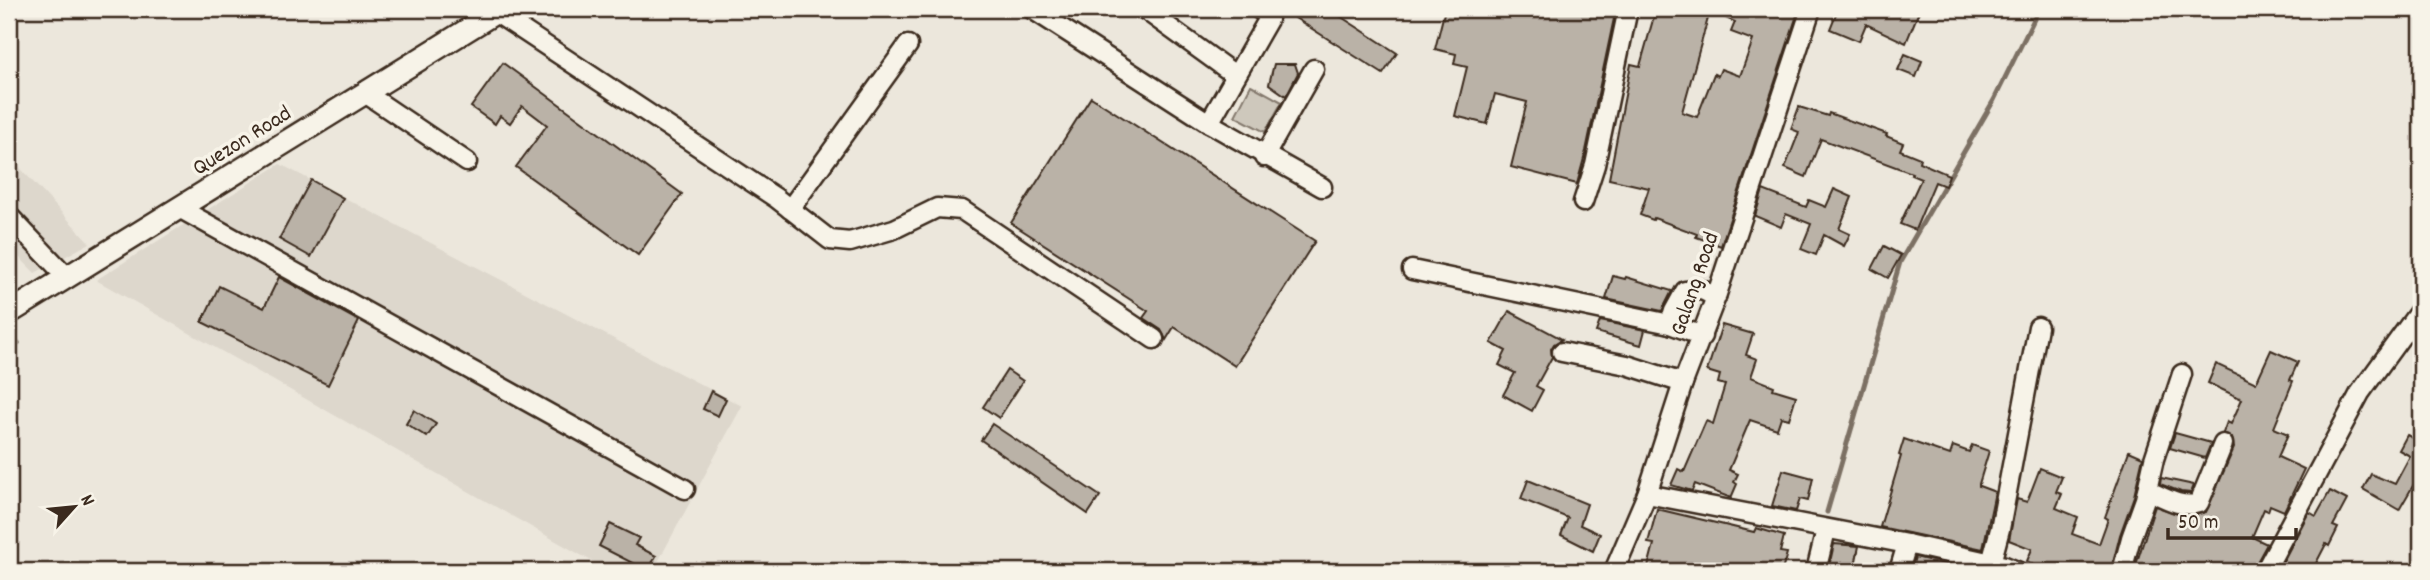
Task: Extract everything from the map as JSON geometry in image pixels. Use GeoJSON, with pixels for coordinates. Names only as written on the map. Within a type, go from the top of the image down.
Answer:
{"type":"FeatureCollection","features":[{"type":"Feature","properties":{"kind":"main road","name":"Quezon Road"},"geometry":{"type":"LineString","coordinates":[[9,313],[498,10]]}},
{"type":"Feature","properties":{"kind":"street"},"geometry":{"type":"LineString","coordinates":[[1032,9],[1264,157],[1322,187]]}},
{"type":"Feature","properties":{"kind":"street"},"geometry":{"type":"LineString","coordinates":[[1144,9],[1235,75]]}},
{"type":"Feature","properties":{"kind":"street"},"geometry":{"type":"LineString","coordinates":[[1209,123],[1268,20],[1267,14],[1259,9]]}},
{"type":"Feature","properties":{"kind":"street"},"geometry":{"type":"LineString","coordinates":[[1583,202],[1595,165],[1628,9]]}},
{"type":"Feature","properties":{"kind":"street","name":"Galang Road"},"geometry":{"type":"LineString","coordinates":[[1614,571],[1647,494],[1716,297],[1811,9]]}},
{"type":"Feature","properties":{"kind":"street"},"geometry":{"type":"LineString","coordinates":[[498,10],[790,209],[830,240],[850,242],[894,229],[937,208],[962,210],[1154,339]]}},
{"type":"Feature","properties":{"kind":"street"},"geometry":{"type":"LineString","coordinates":[[790,209],[908,45]]}},
{"type":"Feature","properties":{"kind":"street"},"geometry":{"type":"LineString","coordinates":[[1264,157],[1314,69]]}},
{"type":"Feature","properties":{"kind":"street"},"geometry":{"type":"LineString","coordinates":[[365,93],[467,162]]}},
{"type":"Feature","properties":{"kind":"street"},"geometry":{"type":"LineString","coordinates":[[179,208],[685,489]]}},
{"type":"Feature","properties":{"kind":"street"},"geometry":{"type":"LineString","coordinates":[[9,216],[67,277]]}},
{"type":"Feature","properties":{"kind":"street"},"geometry":{"type":"LineString","coordinates":[[1412,270],[1670,324],[1702,335]]}},
{"type":"Feature","properties":{"kind":"street"},"geometry":{"type":"LineString","coordinates":[[1670,324],[1685,292],[1702,290],[1716,297]]}},
{"type":"Feature","properties":{"kind":"street"},"geometry":{"type":"LineString","coordinates":[[2265,571],[2360,393],[2421,309]]}},
{"type":"Feature","properties":{"kind":"street"},"geometry":{"type":"LineString","coordinates":[[1647,494],[1907,544],[2004,568],[2000,528],[2038,327]]}},
{"type":"Feature","properties":{"kind":"street"},"geometry":{"type":"LineString","coordinates":[[1562,352],[1627,365],[1684,383]]}},
{"type":"Feature","properties":{"kind":"street"},"geometry":{"type":"LineString","coordinates":[[2122,571],[2182,374]]}},
{"type":"Feature","properties":{"kind":"street"},"geometry":{"type":"LineString","coordinates":[[2147,490],[2178,504],[2199,503],[2223,444]]}},
{"type":"Feature","properties":{"kind":"street"},"geometry":{"type":"LineString","coordinates":[[1816,571],[1826,530]]}},
{"type":"Feature","properties":{"kind":"street"},"geometry":{"type":"LineString","coordinates":[[1899,571],[1907,544]]}},
{"type":"Feature","properties":{"kind":"shaded area"},"geometry":{"type":"Polygon","coordinates":[[[1251,85],[1282,102],[1265,132],[1235,116],[1251,85]]]}},
{"type":"Feature","properties":{"kind":"shaded area"},"geometry":{"type":"Polygon","coordinates":[[[9,156],[90,243],[35,273],[9,247],[9,156]]]}},
{"type":"Feature","properties":{"kind":"shaded area"},"geometry":{"type":"Polygon","coordinates":[[[280,164],[742,406],[653,571],[609,571],[96,280],[280,164]]]}},
{"type":"Feature","properties":{"kind":"building"},"geometry":{"type":"Polygon","coordinates":[[[1281,9],[1329,9],[1397,53],[1383,74],[1281,9]]]}},
{"type":"Feature","properties":{"kind":"building"},"geometry":{"type":"Polygon","coordinates":[[[1445,9],[1616,9],[1577,184],[1511,167],[1527,102],[1495,94],[1487,124],[1455,116],[1467,67],[1454,64],[1456,54],[1435,49],[1445,9]]]}},
{"type":"Feature","properties":{"kind":"building"},"geometry":{"type":"Polygon","coordinates":[[[1656,9],[1799,9],[1721,246],[1696,237],[1697,234],[1640,215],[1649,188],[1609,179],[1631,64],[1640,66],[1656,9]],[[1710,11],[1682,112],[1697,117],[1714,74],[1718,76],[1721,69],[1740,76],[1753,40],[1731,32],[1735,22],[1710,11]]]}},
{"type":"Feature","properties":{"kind":"building"},"geometry":{"type":"Polygon","coordinates":[[[1838,9],[1920,9],[1906,43],[1866,24],[1859,41],[1830,29],[1838,9]]]}},
{"type":"Feature","properties":{"kind":"building"},"geometry":{"type":"Polygon","coordinates":[[[1905,54],[1922,61],[1916,77],[1898,70],[1905,54]]]}},
{"type":"Feature","properties":{"kind":"building"},"geometry":{"type":"Polygon","coordinates":[[[503,63],[682,194],[638,255],[516,167],[547,125],[522,106],[510,123],[500,116],[495,124],[471,107],[503,63]]]}},
{"type":"Feature","properties":{"kind":"building"},"geometry":{"type":"Polygon","coordinates":[[[1274,64],[1295,64],[1298,73],[1286,96],[1269,84],[1274,64]]]}},
{"type":"Feature","properties":{"kind":"building"},"geometry":{"type":"Polygon","coordinates":[[[1091,97],[1315,241],[1235,366],[1174,327],[1166,340],[1161,330],[1143,318],[1148,311],[1011,223],[1091,97]]]}},
{"type":"Feature","properties":{"kind":"building"},"geometry":{"type":"Polygon","coordinates":[[[1799,107],[1828,116],[1829,113],[1887,134],[1886,136],[1903,143],[1900,150],[1949,175],[1945,186],[1935,182],[1915,230],[1900,224],[1921,179],[1911,175],[1912,173],[1821,139],[1806,177],[1785,168],[1799,132],[1791,129],[1799,107]]]}},
{"type":"Feature","properties":{"kind":"building"},"geometry":{"type":"Polygon","coordinates":[[[311,180],[343,198],[311,257],[279,239],[311,180]]]}},
{"type":"Feature","properties":{"kind":"building"},"geometry":{"type":"Polygon","coordinates":[[[1834,189],[1852,197],[1839,229],[1850,234],[1844,246],[1824,235],[1816,255],[1801,249],[1811,224],[1786,214],[1781,227],[1755,216],[1763,190],[1806,207],[1809,200],[1826,207],[1834,189]]]}},
{"type":"Feature","properties":{"kind":"building"},"geometry":{"type":"Polygon","coordinates":[[[1884,246],[1901,255],[1888,278],[1872,269],[1884,246]]]}},
{"type":"Feature","properties":{"kind":"building"},"geometry":{"type":"Polygon","coordinates":[[[1613,276],[1626,277],[1672,291],[1662,311],[1606,299],[1613,276]]]}},
{"type":"Feature","properties":{"kind":"building"},"geometry":{"type":"Polygon","coordinates":[[[279,277],[359,321],[328,385],[202,322],[219,286],[264,308],[279,277]]]}},
{"type":"Feature","properties":{"kind":"building"},"geometry":{"type":"Polygon","coordinates":[[[1509,311],[1562,339],[1551,349],[1552,357],[1536,386],[1543,390],[1532,411],[1503,395],[1515,373],[1499,365],[1506,351],[1491,343],[1509,311]]]}},
{"type":"Feature","properties":{"kind":"building"},"geometry":{"type":"Polygon","coordinates":[[[1600,321],[1645,330],[1641,345],[1596,332],[1600,321]]]}},
{"type":"Feature","properties":{"kind":"building"},"geometry":{"type":"Polygon","coordinates":[[[1722,325],[1753,334],[1746,355],[1757,359],[1751,377],[1774,386],[1773,389],[1796,396],[1789,419],[1781,417],[1777,429],[1750,420],[1729,470],[1738,474],[1731,498],[1695,484],[1692,491],[1671,485],[1678,469],[1684,472],[1706,421],[1713,424],[1725,385],[1718,383],[1720,375],[1707,371],[1722,325]]]}},
{"type":"Feature","properties":{"kind":"building"},"geometry":{"type":"Polygon","coordinates":[[[2271,350],[2298,362],[2274,428],[2288,434],[2278,457],[2304,469],[2284,511],[2270,505],[2268,511],[2264,509],[2252,537],[2267,544],[2252,571],[2134,571],[2155,506],[2184,516],[2206,512],[2234,448],[2232,438],[2223,433],[2227,422],[2231,424],[2242,399],[2208,383],[2216,364],[2256,383],[2271,350]]]}},
{"type":"Feature","properties":{"kind":"building"},"geometry":{"type":"Polygon","coordinates":[[[1007,370],[1023,381],[999,418],[983,407],[1007,370]]]}},
{"type":"Feature","properties":{"kind":"building"},"geometry":{"type":"Polygon","coordinates":[[[711,391],[726,399],[718,416],[703,409],[711,391]]]}},
{"type":"Feature","properties":{"kind":"building"},"geometry":{"type":"Polygon","coordinates":[[[414,410],[436,424],[427,437],[406,424],[414,410]]]}},
{"type":"Feature","properties":{"kind":"building"},"geometry":{"type":"Polygon","coordinates":[[[992,424],[1100,496],[1088,514],[981,440],[992,424]]]}},
{"type":"Feature","properties":{"kind":"building"},"geometry":{"type":"Polygon","coordinates":[[[2175,433],[2211,443],[2205,458],[2170,448],[2175,433]]]}},
{"type":"Feature","properties":{"kind":"building"},"geometry":{"type":"Polygon","coordinates":[[[2407,435],[2418,441],[2421,435],[2421,472],[2399,510],[2363,489],[2371,474],[2395,484],[2410,456],[2399,450],[2407,435]]]}},
{"type":"Feature","properties":{"kind":"building"},"geometry":{"type":"Polygon","coordinates":[[[1904,439],[1950,455],[1953,446],[1969,452],[1972,445],[1989,451],[1979,486],[1995,492],[1983,549],[1880,527],[1904,439]]]}},
{"type":"Feature","properties":{"kind":"building"},"geometry":{"type":"Polygon","coordinates":[[[2129,451],[2143,457],[2111,571],[2045,571],[2027,561],[2032,549],[2009,540],[2017,499],[2027,502],[2040,468],[2062,477],[2056,492],[2062,494],[2056,508],[2078,517],[2072,534],[2099,544],[2108,519],[2105,517],[2129,451]]]}},
{"type":"Feature","properties":{"kind":"building"},"geometry":{"type":"Polygon","coordinates":[[[1783,470],[1813,478],[1808,501],[1800,499],[1796,511],[1772,506],[1783,470]]]}},
{"type":"Feature","properties":{"kind":"building"},"geometry":{"type":"Polygon","coordinates":[[[2161,478],[2194,485],[2191,493],[2181,492],[2160,484],[2161,478]]]}},
{"type":"Feature","properties":{"kind":"building"},"geometry":{"type":"Polygon","coordinates":[[[1528,480],[1587,504],[1580,525],[1600,534],[1593,551],[1561,535],[1568,518],[1521,499],[1528,480]]]}},
{"type":"Feature","properties":{"kind":"building"},"geometry":{"type":"Polygon","coordinates":[[[2330,491],[2347,500],[2333,526],[2338,528],[2329,546],[2326,544],[2312,571],[2278,571],[2309,512],[2316,516],[2330,491]]]}},
{"type":"Feature","properties":{"kind":"building"},"geometry":{"type":"Polygon","coordinates":[[[1657,509],[1754,532],[1756,528],[1784,536],[1780,552],[1787,553],[1782,571],[1647,571],[1654,544],[1648,543],[1657,509]]]}},
{"type":"Feature","properties":{"kind":"building"},"geometry":{"type":"Polygon","coordinates":[[[610,524],[639,538],[635,545],[656,556],[648,571],[599,546],[610,524]]]}},
{"type":"Feature","properties":{"kind":"building"},"geometry":{"type":"Polygon","coordinates":[[[1834,544],[1859,546],[1854,571],[1828,571],[1834,544]]]}},
{"type":"Feature","properties":{"kind":"building"},"geometry":{"type":"Polygon","coordinates":[[[1915,557],[1958,567],[1957,571],[1911,571],[1915,557]]]}},
{"type":"Feature","properties":{"kind":"waterway"},"geometry":{"type":"LineString","coordinates":[[1827,512],[1900,262],[1994,100],[2039,9]]}},
{"type":"Feature","properties":{"kind":"waterway"},"geometry":{"type":"LineString","coordinates":[[9,349],[18,343]]}}]}
